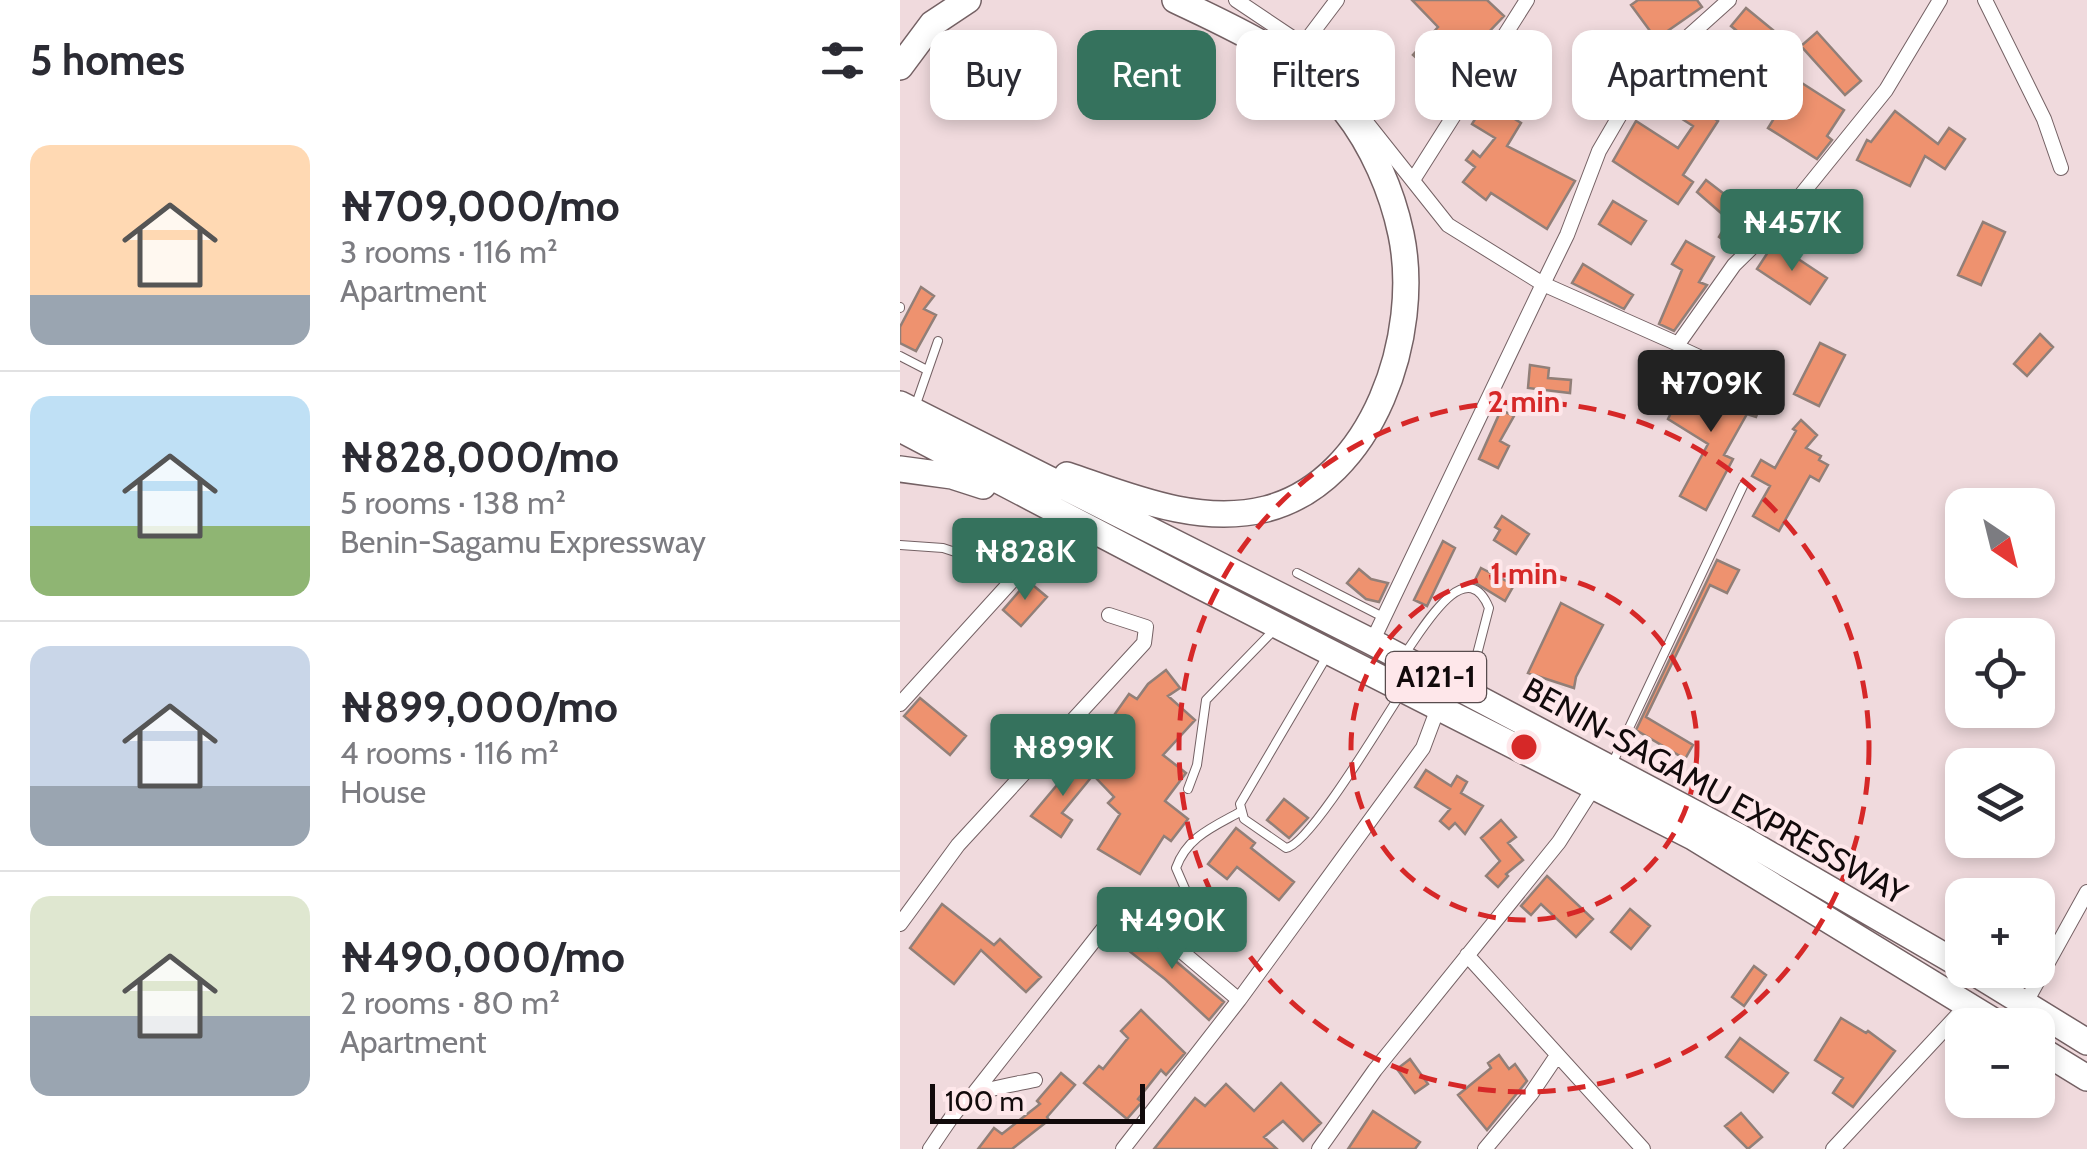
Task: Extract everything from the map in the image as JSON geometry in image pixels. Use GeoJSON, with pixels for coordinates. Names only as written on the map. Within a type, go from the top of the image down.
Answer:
{"type":"FeatureCollection","features":[{"type":"Feature","properties":{"kind":"highway"},"geometry":{"type":"LineString","coordinates":[[900,67],[932,24],[968,0]]}},
{"type":"Feature","properties":{"kind":"highway"},"geometry":{"type":"LineString","coordinates":[[977,444],[1167,508],[1261,510],[1286,502],[1335,469],[1360,442],[1374,417],[1402,330],[1402,238],[1390,194],[1346,112],[1319,84],[1256,38],[1175,0]]}},
{"type":"Feature","properties":{"kind":"highway","name":"BENIN-SAGAMU EXPRESSWAY"},"geometry":{"type":"LineString","coordinates":[[905,415],[977,444],[1372,642],[1467,694],[1602,778],[1738,836],[1945,956]]}},
{"type":"Feature","properties":{"kind":"highway","name":"A121-1"},"geometry":{"type":"LineString","coordinates":[[905,415],[1061,513],[1438,708],[1602,778],[1693,838],[1973,1008]]}},
{"type":"Feature","properties":{"kind":"highway"},"geometry":{"type":"LineString","coordinates":[[900,469],[952,476],[1061,513]]}},
{"type":"Feature","properties":{"kind":"highway"},"geometry":{"type":"LineString","coordinates":[[2002,988],[2087,1042]]}},
{"type":"Feature","properties":{"kind":"highway"},"geometry":{"type":"LineString","coordinates":[[2055,1058],[2087,1078]]}},
{"type":"Feature","properties":{"kind":"street"},"geometry":{"type":"LineString","coordinates":[[1236,0],[1281,30]]}},
{"type":"Feature","properties":{"kind":"street"},"geometry":{"type":"LineString","coordinates":[[1315,30],[1338,0]]}},
{"type":"Feature","properties":{"kind":"street"},"geometry":{"type":"LineString","coordinates":[[1413,180],[1527,0]]}},
{"type":"Feature","properties":{"kind":"street"},"geometry":{"type":"LineString","coordinates":[[1372,642],[1567,235],[1599,150],[1626,103],[1729,0]]}},
{"type":"Feature","properties":{"kind":"street"},"geometry":{"type":"LineString","coordinates":[[1364,120],[1448,225],[1543,284],[1678,344],[1734,265],[1784,216],[1886,90],[1940,0]]}},
{"type":"Feature","properties":{"kind":"street"},"geometry":{"type":"LineString","coordinates":[[1984,0],[2044,119],[2061,168]]}},
{"type":"Feature","properties":{"kind":"street"},"geometry":{"type":"LineString","coordinates":[[900,704],[1019,573],[1061,513]]}},
{"type":"Feature","properties":{"kind":"street"},"geometry":{"type":"LineString","coordinates":[[900,924],[958,846],[1144,643],[1146,627],[1109,615]]}},
{"type":"Feature","properties":{"kind":"street"},"geometry":{"type":"LineString","coordinates":[[1123,1149],[1239,1000],[1423,748],[1438,708]]}},
{"type":"Feature","properties":{"kind":"street"},"geometry":{"type":"LineString","coordinates":[[1319,1149],[1375,1070],[1559,842],[1602,778]]}},
{"type":"Feature","properties":{"kind":"street"},"geometry":{"type":"LineString","coordinates":[[2026,1002],[2087,892]]}},
{"type":"Feature","properties":{"kind":"street"},"geometry":{"type":"LineString","coordinates":[[930,1149],[958,1107],[975,1092],[1114,914],[1141,917],[1239,1000]]}},
{"type":"Feature","properties":{"kind":"street"},"geometry":{"type":"LineString","coordinates":[[1467,955],[1556,1058],[1643,1149]]}},
{"type":"Feature","properties":{"kind":"street"},"geometry":{"type":"LineString","coordinates":[[1833,1149],[1968,1005]]}},
{"type":"Feature","properties":{"kind":"street"},"geometry":{"type":"LineString","coordinates":[[1485,1149],[1532,1094],[1556,1058]]}},
{"type":"Feature","properties":{"kind":"street"},"geometry":{"type":"LineString","coordinates":[[975,1092],[1035,1080]]}},
{"type":"Feature","properties":{"kind":"lane"},"geometry":{"type":"LineString","coordinates":[[905,415],[938,341]]}},
{"type":"Feature","properties":{"kind":"lane"},"geometry":{"type":"LineString","coordinates":[[1678,344],[1771,387]]}},
{"type":"Feature","properties":{"kind":"lane"},"geometry":{"type":"LineString","coordinates":[[900,356],[927,370]]}},
{"type":"Feature","properties":{"kind":"lane"},"geometry":{"type":"LineString","coordinates":[[1602,778],[1743,486]]}},
{"type":"Feature","properties":{"kind":"lane"},"geometry":{"type":"LineString","coordinates":[[900,545],[943,548],[1019,573]]}},
{"type":"Feature","properties":{"kind":"lane"},"geometry":{"type":"LineString","coordinates":[[1296,573],[1383,617]]}},
{"type":"Feature","properties":{"kind":"lane"},"geometry":{"type":"LineString","coordinates":[[1402,659],[1446,597],[1468,589],[1481,596],[1489,608],[1467,694]]}},
{"type":"Feature","properties":{"kind":"lane"},"geometry":{"type":"LineString","coordinates":[[1188,789],[1197,764],[1206,700],[1278,626]]}},
{"type":"Feature","properties":{"kind":"lane"},"geometry":{"type":"LineString","coordinates":[[1329,652],[1240,804],[1244,819],[1286,848],[1298,844],[1321,815],[1403,690]]}},
{"type":"Feature","properties":{"kind":"lane"},"geometry":{"type":"LineString","coordinates":[[1229,923],[1186,891],[1176,868],[1180,855],[1198,835],[1240,812]]}},
{"type":"Feature","properties":{"kind":"building"},"geometry":{"type":"Polygon","coordinates":[[[1412,0],[1487,0],[1504,16],[1491,30],[1435,30],[1438,27],[1412,0]]]}},
{"type":"Feature","properties":{"kind":"building"},"geometry":{"type":"Polygon","coordinates":[[[1638,0],[1697,0],[1702,7],[1669,30],[1649,30],[1631,5],[1638,0]]]}},
{"type":"Feature","properties":{"kind":"building"},"geometry":{"type":"Polygon","coordinates":[[[1746,8],[1773,30],[1736,30],[1731,26],[1746,8]]]}},
{"type":"Feature","properties":{"kind":"building"},"geometry":{"type":"Polygon","coordinates":[[[1817,32],[1861,81],[1845,95],[1803,44],[1817,32]]]}},
{"type":"Feature","properties":{"kind":"building"},"geometry":{"type":"Polygon","coordinates":[[[1803,84],[1844,110],[1827,136],[1832,140],[1817,159],[1768,128],[1773,120],[1803,120],[1803,84]]]}},
{"type":"Feature","properties":{"kind":"building"},"geometry":{"type":"Polygon","coordinates":[[[1895,111],[1938,144],[1949,128],[1965,139],[1945,169],[1925,156],[1910,186],[1857,160],[1867,140],[1871,142],[1895,111]]]}},
{"type":"Feature","properties":{"kind":"building"},"geometry":{"type":"Polygon","coordinates":[[[1474,120],[1516,120],[1521,123],[1507,146],[1575,181],[1547,229],[1491,193],[1486,200],[1463,182],[1475,167],[1466,160],[1473,151],[1480,157],[1495,138],[1472,124],[1474,120]]]}},
{"type":"Feature","properties":{"kind":"building"},"geometry":{"type":"Polygon","coordinates":[[[1684,120],[1718,121],[1683,175],[1693,182],[1678,204],[1613,161],[1636,121],[1678,148],[1693,126],[1684,120]]]}},
{"type":"Feature","properties":{"kind":"building"},"geometry":{"type":"Polygon","coordinates":[[[1706,180],[1754,217],[1729,244],[1719,237],[1729,220],[1697,192],[1706,180]]]}},
{"type":"Feature","properties":{"kind":"building"},"geometry":{"type":"Polygon","coordinates":[[[1613,201],[1646,221],[1631,244],[1599,224],[1613,201]]]}},
{"type":"Feature","properties":{"kind":"building"},"geometry":{"type":"Polygon","coordinates":[[[1983,222],[2005,232],[1981,285],[1958,275],[1983,222]]]}},
{"type":"Feature","properties":{"kind":"building"},"geometry":{"type":"Polygon","coordinates":[[[1686,241],[1714,257],[1699,282],[1707,285],[1674,331],[1659,324],[1682,270],[1672,264],[1686,241]]]}},
{"type":"Feature","properties":{"kind":"building"},"geometry":{"type":"Polygon","coordinates":[[[1774,243],[1827,278],[1810,304],[1757,269],[1774,243]]]}},
{"type":"Feature","properties":{"kind":"building"},"geometry":{"type":"Polygon","coordinates":[[[1583,264],[1633,295],[1624,309],[1572,283],[1583,264]]]}},
{"type":"Feature","properties":{"kind":"building"},"geometry":{"type":"Polygon","coordinates":[[[921,287],[934,296],[924,309],[936,315],[916,351],[900,343],[900,327],[921,287]]]}},
{"type":"Feature","properties":{"kind":"building"},"geometry":{"type":"Polygon","coordinates":[[[2040,334],[2053,347],[2027,376],[2014,364],[2040,334]]]}},
{"type":"Feature","properties":{"kind":"building"},"geometry":{"type":"Polygon","coordinates":[[[1820,343],[1845,355],[1819,406],[1794,394],[1820,343]]]}},
{"type":"Feature","properties":{"kind":"building"},"geometry":{"type":"Polygon","coordinates":[[[1530,365],[1549,368],[1548,378],[1571,380],[1570,393],[1528,388],[1530,365]]]}},
{"type":"Feature","properties":{"kind":"building"},"geometry":{"type":"Polygon","coordinates":[[[1687,380],[1727,404],[1735,387],[1763,399],[1756,417],[1747,414],[1724,455],[1733,459],[1706,510],[1680,496],[1708,444],[1668,419],[1687,380]]]}},
{"type":"Feature","properties":{"kind":"building"},"geometry":{"type":"Polygon","coordinates":[[[1501,410],[1514,416],[1500,441],[1509,446],[1498,468],[1479,459],[1501,410]]]}},
{"type":"Feature","properties":{"kind":"building"},"geometry":{"type":"Polygon","coordinates":[[[1801,420],[1817,435],[1806,448],[1828,465],[1819,481],[1810,476],[1779,531],[1753,516],[1770,486],[1752,476],[1761,460],[1775,468],[1801,420]]]}},
{"type":"Feature","properties":{"kind":"building"},"geometry":{"type":"Polygon","coordinates":[[[1502,516],[1529,534],[1516,554],[1494,540],[1500,530],[1495,527],[1502,516]]]}},
{"type":"Feature","properties":{"kind":"building"},"geometry":{"type":"Polygon","coordinates":[[[1443,541],[1455,548],[1427,606],[1414,600],[1443,541]]]}},
{"type":"Feature","properties":{"kind":"building"},"geometry":{"type":"Polygon","coordinates":[[[1717,560],[1739,570],[1727,593],[1710,585],[1646,717],[1693,745],[1685,759],[1636,730],[1717,560]]]}},
{"type":"Feature","properties":{"kind":"building"},"geometry":{"type":"Polygon","coordinates":[[[1481,568],[1514,585],[1505,601],[1474,582],[1481,568]]]}},
{"type":"Feature","properties":{"kind":"building"},"geometry":{"type":"Polygon","coordinates":[[[1359,569],[1371,579],[1388,583],[1379,602],[1366,599],[1347,583],[1359,569]]]}},
{"type":"Feature","properties":{"kind":"building"},"geometry":{"type":"Polygon","coordinates":[[[1028,581],[1047,597],[1021,626],[1003,610],[1028,581]]]}},
{"type":"Feature","properties":{"kind":"building"},"geometry":{"type":"Polygon","coordinates":[[[1561,603],[1603,625],[1574,688],[1528,673],[1561,603]]]}},
{"type":"Feature","properties":{"kind":"building"},"geometry":{"type":"Polygon","coordinates":[[[1166,670],[1180,688],[1168,696],[1195,720],[1163,755],[1186,773],[1165,801],[1188,819],[1171,841],[1164,836],[1140,874],[1098,849],[1120,814],[1108,803],[1114,797],[1096,778],[1133,743],[1117,732],[1122,724],[1112,718],[1129,694],[1137,699],[1166,670]]]}},
{"type":"Feature","properties":{"kind":"building"},"geometry":{"type":"Polygon","coordinates":[[[920,698],[966,736],[950,755],[904,716],[920,698]]]}},
{"type":"Feature","properties":{"kind":"building"},"geometry":{"type":"Polygon","coordinates":[[[1078,760],[1094,774],[1062,813],[1072,820],[1061,837],[1031,816],[1078,760]]]}},
{"type":"Feature","properties":{"kind":"building"},"geometry":{"type":"Polygon","coordinates":[[[1426,770],[1451,786],[1457,776],[1467,782],[1461,793],[1483,806],[1465,834],[1455,823],[1449,829],[1440,821],[1450,809],[1415,787],[1426,770]]]}},
{"type":"Feature","properties":{"kind":"building"},"geometry":{"type":"Polygon","coordinates":[[[1284,799],[1308,818],[1289,838],[1267,820],[1284,799]]]}},
{"type":"Feature","properties":{"kind":"building"},"geometry":{"type":"Polygon","coordinates":[[[1501,820],[1516,837],[1508,843],[1523,860],[1498,887],[1486,876],[1500,861],[1481,838],[1501,820]]]}},
{"type":"Feature","properties":{"kind":"building"},"geometry":{"type":"Polygon","coordinates":[[[1236,828],[1255,843],[1251,848],[1294,882],[1279,900],[1237,867],[1227,879],[1208,864],[1236,828]]]}},
{"type":"Feature","properties":{"kind":"building"},"geometry":{"type":"Polygon","coordinates":[[[1547,876],[1593,919],[1576,937],[1541,904],[1531,915],[1521,906],[1547,876]]]}},
{"type":"Feature","properties":{"kind":"building"},"geometry":{"type":"Polygon","coordinates":[[[942,904],[994,945],[1000,939],[1041,977],[1026,992],[981,950],[954,984],[910,948],[942,904]]]}},
{"type":"Feature","properties":{"kind":"building"},"geometry":{"type":"Polygon","coordinates":[[[1630,909],[1650,926],[1631,949],[1611,932],[1630,909]]]}},
{"type":"Feature","properties":{"kind":"building"},"geometry":{"type":"Polygon","coordinates":[[[1133,925],[1224,1002],[1209,1020],[1119,943],[1133,925]]]}},
{"type":"Feature","properties":{"kind":"building"},"geometry":{"type":"Polygon","coordinates":[[[1754,966],[1766,975],[1744,1006],[1732,997],[1754,966]]]}},
{"type":"Feature","properties":{"kind":"building"},"geometry":{"type":"Polygon","coordinates":[[[1141,1010],[1185,1053],[1166,1075],[1161,1070],[1127,1119],[1084,1083],[1099,1066],[1103,1069],[1128,1038],[1121,1031],[1141,1010]]]}},
{"type":"Feature","properties":{"kind":"building"},"geometry":{"type":"Polygon","coordinates":[[[1841,1018],[1895,1051],[1853,1107],[1833,1093],[1843,1078],[1815,1060],[1841,1018]]]}},
{"type":"Feature","properties":{"kind":"building"},"geometry":{"type":"Polygon","coordinates":[[[1740,1038],[1788,1073],[1773,1092],[1726,1057],[1740,1038]]]}},
{"type":"Feature","properties":{"kind":"building"},"geometry":{"type":"Polygon","coordinates":[[[1499,1055],[1509,1069],[1515,1064],[1527,1081],[1487,1130],[1458,1095],[1491,1068],[1488,1063],[1499,1055]]]}},
{"type":"Feature","properties":{"kind":"building"},"geometry":{"type":"Polygon","coordinates":[[[1410,1059],[1428,1084],[1415,1093],[1397,1069],[1410,1059]]]}},
{"type":"Feature","properties":{"kind":"building"},"geometry":{"type":"Polygon","coordinates":[[[1061,1073],[1075,1085],[1047,1117],[1049,1120],[1012,1149],[978,1149],[994,1128],[1002,1134],[1040,1104],[1037,1101],[1061,1073]]]}},
{"type":"Feature","properties":{"kind":"building"},"geometry":{"type":"Polygon","coordinates":[[[1281,1083],[1321,1123],[1303,1141],[1283,1121],[1264,1137],[1277,1149],[1154,1149],[1195,1098],[1205,1106],[1226,1084],[1254,1111],[1281,1083]]]}},
{"type":"Feature","properties":{"kind":"building"},"geometry":{"type":"Polygon","coordinates":[[[1373,1111],[1420,1142],[1415,1149],[1348,1149],[1373,1111]]]}},
{"type":"Feature","properties":{"kind":"building"},"geometry":{"type":"Polygon","coordinates":[[[1741,1113],[1762,1137],[1748,1149],[1725,1126],[1741,1113]]]}}]}
